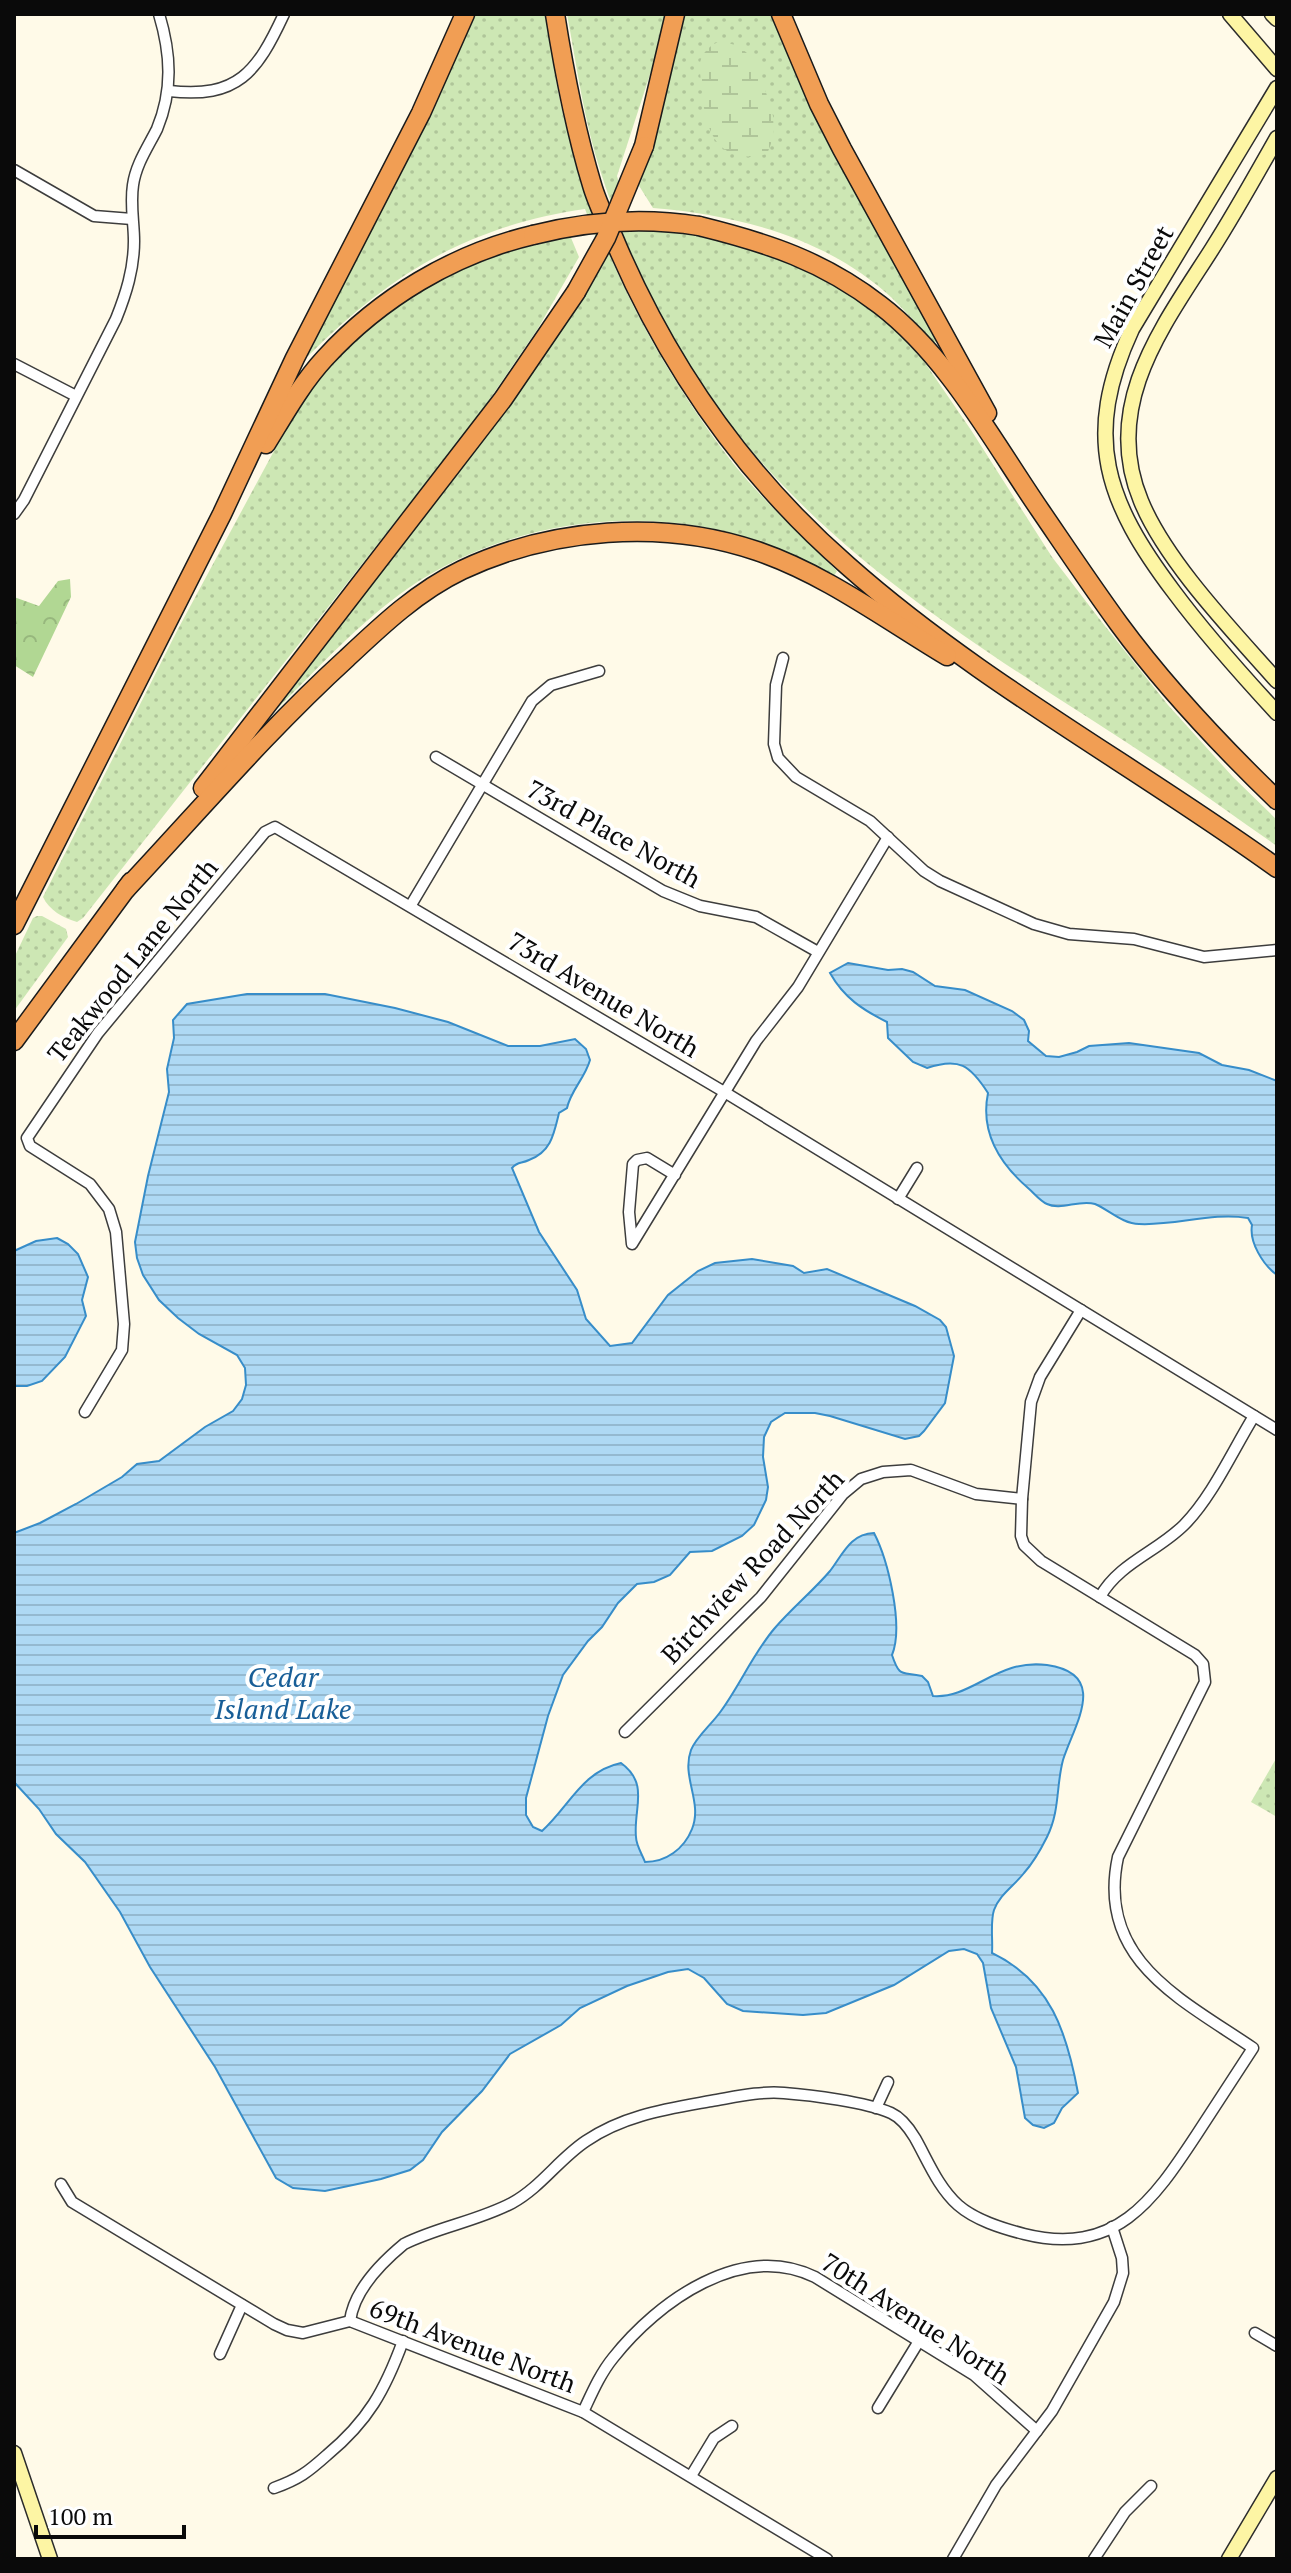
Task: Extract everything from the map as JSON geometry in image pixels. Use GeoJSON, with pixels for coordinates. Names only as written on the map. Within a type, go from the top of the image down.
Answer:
{"type":"FeatureCollection","features":[{"type":"Feature","properties":{"kind":"highway"},"geometry":{"type":"LineString","coordinates":[[14,925],[222,514],[295,358],[446,61],[465,14]]}},
{"type":"Feature","properties":{"kind":"highway"},"geometry":{"type":"LineString","coordinates":[[555,14],[572,106],[592,188],[641,300],[687,380],[729,440],[777,497],[848,566],[941,638],[1277,868]]}},
{"type":"Feature","properties":{"kind":"highway"},"geometry":{"type":"LineString","coordinates":[[14,1041],[126,889],[503,399],[576,292],[606,238],[644,146],[675,14]]}},
{"type":"Feature","properties":{"kind":"highway"},"geometry":{"type":"LineString","coordinates":[[781,14],[819,104],[842,149],[980,401],[1082,569]]}},
{"type":"Feature","properties":{"kind":"highway"},"geometry":{"type":"LineString","coordinates":[[222,514],[299,391],[325,359],[360,324],[401,293],[455,262],[508,241],[579,225],[622,221],[676,222],[763,242],[806,259],[852,285],[900,322],[931,355],[1120,625],[1192,714],[1277,800]]}},
{"type":"Feature","properties":{"kind":"highway"},"geometry":{"type":"LineString","coordinates":[[126,889],[275,727],[398,612],[463,569],[518,549],[569,537],[632,533],[685,535],[733,544],[777,558],[822,580],[1078,733]]}},
{"type":"Feature","properties":{"kind":"street"},"geometry":{"type":"LineString","coordinates":[[14,514],[116,319],[125,295],[132,269],[135,176],[156,130],[169,91],[167,47],[159,14]]}},
{"type":"Feature","properties":{"kind":"street"},"geometry":{"type":"LineString","coordinates":[[169,91],[211,92],[245,75],[264,53],[284,14]]}},
{"type":"Feature","properties":{"kind":"street"},"geometry":{"type":"LineString","coordinates":[[1230,14],[1277,69]]}},
{"type":"Feature","properties":{"kind":"street"},"geometry":{"type":"LineString","coordinates":[[1272,14],[1277,19]]}},
{"type":"Feature","properties":{"kind":"street","name":"Main Street"},"geometry":{"type":"LineString","coordinates":[[1277,88],[1132,329],[1117,360],[1108,394],[1105,441],[1112,486],[1141,548],[1209,637],[1277,713]]}},
{"type":"Feature","properties":{"kind":"street","name":"Main Street"},"geometry":{"type":"LineString","coordinates":[[1277,138],[1231,220],[1150,350],[1134,394],[1128,437],[1134,481],[1152,522],[1224,621],[1277,681]]}},
{"type":"Feature","properties":{"kind":"street"},"geometry":{"type":"LineString","coordinates":[[14,170],[94,216],[132,219]]}},
{"type":"Feature","properties":{"kind":"street"},"geometry":{"type":"LineString","coordinates":[[14,364],[76,396]]}},
{"type":"Feature","properties":{"kind":"street"},"geometry":{"type":"LineString","coordinates":[[783,658],[776,685],[774,744],[778,758],[796,777],[870,821],[924,871],[940,881],[1053,931],[1134,939],[1204,957],[1277,950]]}},
{"type":"Feature","properties":{"kind":"street"},"geometry":{"type":"LineString","coordinates":[[411,905],[525,711],[551,685],[599,671]]}},
{"type":"Feature","properties":{"kind":"street","name":"73rd Place North"},"geometry":{"type":"LineString","coordinates":[[436,757],[663,891],[700,906],[756,917],[818,952]]}},
{"type":"Feature","properties":{"kind":"street","name":"Teakwood Lane North"},"geometry":{"type":"LineString","coordinates":[[85,1412],[122,1350],[124,1324],[116,1232],[109,1209],[98,1193],[75,1173],[30,1146],[27,1138],[98,1033],[200,907],[268,829],[275,827],[284,831]]}},
{"type":"Feature","properties":{"kind":"street","name":"73rd Avenue North"},"geometry":{"type":"LineString","coordinates":[[284,831],[726,1093],[1277,1430]]}},
{"type":"Feature","properties":{"kind":"street"},"geometry":{"type":"LineString","coordinates":[[675,1175],[647,1158],[633,1164],[629,1212],[632,1244],[675,1175],[726,1093],[756,1041],[793,994],[888,837]]}},
{"type":"Feature","properties":{"kind":"street"},"geometry":{"type":"LineString","coordinates":[[898,1199],[917,1168]]}},
{"type":"Feature","properties":{"kind":"street"},"geometry":{"type":"LineString","coordinates":[[350,2321],[361,2290],[404,2244],[511,2203],[537,2185],[583,2143],[628,2118],[657,2111],[763,2093],[800,2095],[891,2113],[908,2126],[944,2190],[957,2204],[973,2215],[1035,2237],[1078,2237],[1112,2227],[1143,2207],[1166,2181],[1253,2048],[1148,1973],[1128,1946],[1115,1908],[1118,1857],[1205,1682],[1203,1664],[1195,1655],[1041,1561],[1024,1545],[1021,1536],[1033,1392],[1081,1310]]}},
{"type":"Feature","properties":{"kind":"street"},"geometry":{"type":"LineString","coordinates":[[1100,1597],[1115,1574],[1175,1533],[1193,1515],[1254,1416]]}},
{"type":"Feature","properties":{"kind":"street","name":"Birchview Road North"},"geometry":{"type":"LineString","coordinates":[[625,1732],[761,1597],[843,1494],[861,1479],[883,1472],[911,1470],[976,1494],[1022,1499]]}},
{"type":"Feature","properties":{"kind":"street"},"geometry":{"type":"LineString","coordinates":[[876,2108],[888,2082]]}},
{"type":"Feature","properties":{"kind":"street","name":"69th Avenue North"},"geometry":{"type":"LineString","coordinates":[[61,2184],[72,2202],[274,2324],[295,2332],[316,2332],[350,2321],[583,2412],[827,2559]]}},
{"type":"Feature","properties":{"kind":"street"},"geometry":{"type":"LineString","coordinates":[[953,2559],[996,2485],[1052,2411],[1120,2288],[1122,2258],[1112,2227]]}},
{"type":"Feature","properties":{"kind":"street","name":"70th Avenue North"},"geometry":{"type":"LineString","coordinates":[[583,2412],[613,2357],[664,2308],[700,2284],[768,2264],[798,2269],[919,2341],[986,2384],[1037,2431]]}},
{"type":"Feature","properties":{"kind":"street"},"geometry":{"type":"LineString","coordinates":[[220,2354],[242,2305]]}},
{"type":"Feature","properties":{"kind":"street"},"geometry":{"type":"LineString","coordinates":[[1255,2333],[1277,2346]]}},
{"type":"Feature","properties":{"kind":"street"},"geometry":{"type":"LineString","coordinates":[[274,2488],[298,2480],[358,2427],[382,2394],[403,2341]]}},
{"type":"Feature","properties":{"kind":"street"},"geometry":{"type":"LineString","coordinates":[[878,2408],[919,2341]]}},
{"type":"Feature","properties":{"kind":"street"},"geometry":{"type":"LineString","coordinates":[[691,2476],[714,2438],[732,2426]]}},
{"type":"Feature","properties":{"kind":"street"},"geometry":{"type":"LineString","coordinates":[[14,2453],[19,2483],[50,2559]]}},
{"type":"Feature","properties":{"kind":"street"},"geometry":{"type":"LineString","coordinates":[[1229,2559],[1277,2478]]}},
{"type":"Feature","properties":{"kind":"street"},"geometry":{"type":"LineString","coordinates":[[1094,2559],[1125,2512],[1151,2486]]}},
{"type":"Feature","properties":{"kind":"green space"},"geometry":{"type":"Polygon","coordinates":[[[474,14],[547,14],[557,86],[584,187],[623,284],[647,331],[701,420],[732,462],[837,571],[834,576],[779,549],[733,534],[686,524],[637,521],[588,523],[540,531],[493,545],[448,564],[407,589],[356,631],[278,708],[275,706],[602,254],[585,209],[504,228],[468,241],[401,278],[369,301],[308,356],[304,354],[474,14]]]}},
{"type":"Feature","properties":{"kind":"green space"},"geometry":{"type":"Polygon","coordinates":[[[567,14],[665,14],[654,62],[617,176],[632,227],[725,238],[820,275],[893,328],[923,360],[1052,557],[1101,621],[1168,705],[1277,820],[1277,846],[1173,773],[947,624],[841,540],[791,494],[745,443],[699,382],[679,349],[627,245],[595,153],[567,14]]]}},
{"type":"Feature","properties":{"kind":"green space"},"geometry":{"type":"Polygon","coordinates":[[[683,14],[771,14],[794,71],[834,150],[938,340],[934,343],[892,298],[867,277],[810,245],[749,224],[653,208],[636,181],[666,89],[683,14]]]}},
{"type":"Feature","properties":{"kind":"green space"},"geometry":{"type":"Polygon","coordinates":[[[720,41],[739,46],[757,62],[773,116],[774,136],[767,154],[750,157],[736,155],[725,150],[710,130],[703,103],[700,63],[707,49],[720,41]]]}},
{"type":"Feature","properties":{"kind":"green space"},"geometry":{"type":"Polygon","coordinates":[[[569,233],[579,257],[537,330],[474,422],[83,918],[77,922],[57,913],[43,897],[178,629],[309,386],[382,312],[436,278],[509,246],[569,233]]]}},
{"type":"Feature","properties":{"kind":"green space"},"geometry":{"type":"Polygon","coordinates":[[[70,579],[71,597],[33,677],[14,665],[14,597],[39,606],[58,581],[70,579]]]}},
{"type":"Feature","properties":{"kind":"green space"},"geometry":{"type":"Polygon","coordinates":[[[37,916],[66,929],[68,937],[14,1011],[14,958],[33,918],[37,916]]]}},
{"type":"Feature","properties":{"kind":"green space"},"geometry":{"type":"Polygon","coordinates":[[[1277,1757],[1277,1817],[1251,1802],[1277,1757]]]}},
{"type":"Feature","properties":{"kind":"water"},"geometry":{"type":"Polygon","coordinates":[[[848,963],[913,972],[935,986],[965,990],[1012,1011],[1024,1020],[1029,1031],[1028,1041],[1046,1056],[1059,1057],[1089,1046],[1129,1043],[1199,1053],[1222,1065],[1249,1070],[1277,1081],[1277,1275],[1258,1253],[1248,1218],[1221,1217],[1139,1224],[1122,1219],[1095,1204],[1052,1206],[1042,1201],[1008,1168],[994,1146],[987,1121],[988,1093],[975,1076],[956,1064],[927,1068],[913,1062],[888,1038],[887,1022],[855,1002],[835,982],[830,973],[848,963]]]}},
{"type":"Feature","properties":{"kind":"water","name":"Cedar Island Lake"},"geometry":{"type":"Polygon","coordinates":[[[247,994],[325,994],[448,1022],[508,1046],[540,1046],[575,1039],[586,1049],[590,1060],[588,1066],[567,1108],[559,1113],[547,1147],[536,1157],[512,1168],[539,1232],[577,1290],[586,1319],[610,1346],[632,1343],[668,1295],[698,1271],[715,1263],[752,1259],[793,1266],[804,1273],[827,1269],[915,1306],[940,1320],[946,1327],[954,1356],[945,1403],[919,1436],[905,1439],[815,1413],[785,1413],[771,1422],[764,1437],[763,1457],[768,1487],[766,1500],[754,1525],[742,1536],[712,1551],[690,1552],[670,1575],[654,1582],[637,1584],[618,1603],[563,1675],[548,1716],[526,1798],[526,1815],[533,1827],[542,1831],[586,1782],[608,1767],[621,1763],[630,1771],[638,1788],[636,1840],[645,1862],[660,1860],[673,1853],[689,1836],[695,1819],[688,1770],[693,1745],[721,1711],[774,1629],[830,1571],[853,1541],[874,1533],[893,1593],[896,1628],[892,1655],[900,1671],[922,1676],[928,1682],[933,1696],[960,1691],[1014,1667],[1030,1664],[1066,1670],[1078,1679],[1083,1690],[1079,1717],[1063,1760],[1051,1827],[1031,1865],[1000,1899],[992,1920],[992,1953],[1029,1978],[1053,2011],[1062,2030],[1078,2093],[1062,2108],[1054,2123],[1044,2128],[1033,2125],[1025,2118],[1016,2067],[991,2008],[983,1963],[977,1954],[964,1949],[949,1951],[894,1985],[826,2013],[803,2015],[743,2011],[727,2004],[704,1978],[688,1969],[668,1972],[627,1986],[580,2008],[561,2025],[510,2054],[482,2091],[442,2132],[423,2160],[410,2170],[325,2191],[293,2188],[276,2178],[215,2067],[150,1967],[120,1912],[85,1862],[56,1834],[39,1809],[14,1782],[14,1533],[76,1504],[122,1477],[137,1464],[159,1461],[205,1427],[233,1411],[242,1399],[246,1385],[245,1368],[237,1355],[199,1334],[159,1300],[143,1275],[135,1242],[169,1092],[167,1069],[174,1038],[173,1020],[187,1004],[247,994]]]}},
{"type":"Feature","properties":{"kind":"water"},"geometry":{"type":"Polygon","coordinates":[[[57,1238],[78,1254],[88,1277],[82,1300],[86,1316],[65,1357],[42,1381],[14,1386],[14,1251],[36,1241],[57,1238]]]}}]}
